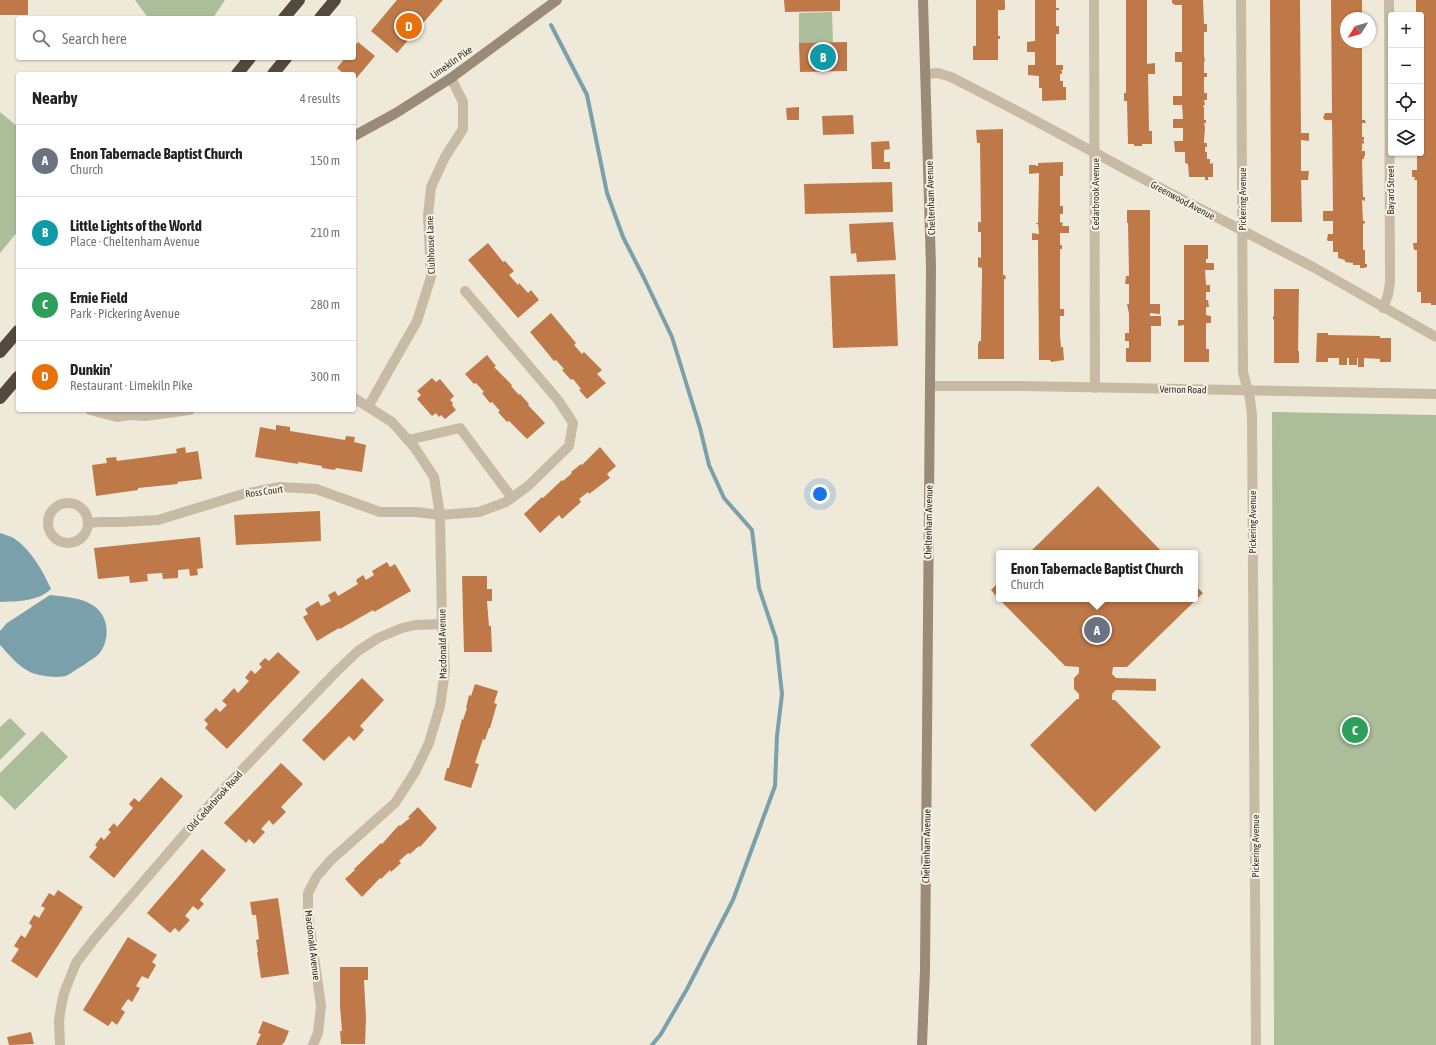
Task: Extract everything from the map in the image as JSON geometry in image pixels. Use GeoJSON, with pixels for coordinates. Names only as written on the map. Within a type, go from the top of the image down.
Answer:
{"type":"FeatureCollection","features":[{"type":"Feature","properties":{"kind":"highway"},"geometry":{"type":"LineString","coordinates":[[286,16],[299,0]]}},
{"type":"Feature","properties":{"kind":"highway"},"geometry":{"type":"LineString","coordinates":[[322,16],[335,0]]}},
{"type":"Feature","properties":{"kind":"highway"},"geometry":{"type":"LineString","coordinates":[[239,72],[248,60]]}},
{"type":"Feature","properties":{"kind":"highway"},"geometry":{"type":"LineString","coordinates":[[275,72],[284,60]]}},
{"type":"Feature","properties":{"kind":"highway"},"geometry":{"type":"LineString","coordinates":[[0,352],[16,333]]}},
{"type":"Feature","properties":{"kind":"highway"},"geometry":{"type":"LineString","coordinates":[[0,398],[16,381]]}},
{"type":"Feature","properties":{"kind":"main road","name":"Limekiln Pike"},"geometry":{"type":"LineString","coordinates":[[356,135],[396,113],[451,78],[557,0]]}},
{"type":"Feature","properties":{"kind":"main road","name":"Cheltenham Avenue"},"geometry":{"type":"LineString","coordinates":[[922,1045],[925,970],[932,267],[923,0]]}},
{"type":"Feature","properties":{"kind":"street","name":"Cedarbrook Avenue"},"geometry":{"type":"LineString","coordinates":[[1094,0],[1096,388]]}},
{"type":"Feature","properties":{"kind":"street","name":"Pickering Avenue"},"geometry":{"type":"LineString","coordinates":[[1241,0],[1243,372],[1250,399],[1252,415],[1256,1045]]}},
{"type":"Feature","properties":{"kind":"street","name":"Bayard Street"},"geometry":{"type":"LineString","coordinates":[[1383,308],[1388,295],[1390,282],[1389,0]]}},
{"type":"Feature","properties":{"kind":"street","name":"Greenwood Avenue"},"geometry":{"type":"LineString","coordinates":[[926,74],[938,73],[951,77],[1320,271],[1436,337]]}},
{"type":"Feature","properties":{"kind":"street","name":"Clubhouse Lane"},"geometry":{"type":"LineString","coordinates":[[368,407],[417,321],[431,277],[428,216],[431,187],[445,158],[463,129],[463,102],[451,78]]}},
{"type":"Feature","properties":{"kind":"street","name":"Ross Court"},"geometry":{"type":"LineString","coordinates":[[88,523],[158,520],[244,494],[280,487],[316,490],[380,512],[416,512],[440,515],[479,512],[506,502],[528,486],[569,446],[573,423],[558,400],[465,291]]}},
{"type":"Feature","properties":{"kind":"street","name":"Vernon Road"},"geometry":{"type":"LineString","coordinates":[[930,386],[1436,394]]}},
{"type":"Feature","properties":{"kind":"street","name":"Macdonald Avenue"},"geometry":{"type":"LineString","coordinates":[[313,1045],[318,1033],[320,1006],[308,914],[308,893],[317,876],[332,860],[395,803],[415,772],[429,743],[440,706],[444,671],[440,515],[434,477],[415,448],[392,422],[356,399]]}},
{"type":"Feature","properties":{"kind":"street"},"geometry":{"type":"LineString","coordinates":[[97,412],[117,418],[127,413],[145,416],[175,412]]}},
{"type":"Feature","properties":{"kind":"street"},"geometry":{"type":"LineString","coordinates":[[408,440],[460,428],[512,498]]}},
{"type":"Feature","properties":{"kind":"street"},"geometry":{"type":"LineString","coordinates":[[69,503],[81,507],[86,513],[88,523],[86,533],[83,537],[77,541],[66,543],[54,537],[50,532],[48,519],[52,510],[60,504],[69,503]]}},
{"type":"Feature","properties":{"kind":"street","name":"Old Cedarbrook Road"},"geometry":{"type":"LineString","coordinates":[[60,1045],[59,1036],[61,1006],[64,993],[76,964],[95,938],[219,794],[358,651],[378,638],[402,628],[415,625],[442,624]]}},
{"type":"Feature","properties":{"kind":"green space"},"geometry":{"type":"Polygon","coordinates":[[[135,0],[225,0],[214,16],[147,16],[135,0]]]}},
{"type":"Feature","properties":{"kind":"green space"},"geometry":{"type":"Polygon","coordinates":[[[832,12],[833,43],[799,43],[799,13],[832,12]]]}},
{"type":"Feature","properties":{"kind":"green space"},"geometry":{"type":"Polygon","coordinates":[[[0,112],[16,125],[16,233],[0,253],[0,112]]]}},
{"type":"Feature","properties":{"kind":"green space"},"geometry":{"type":"Polygon","coordinates":[[[1272,412],[1436,415],[1436,1045],[1274,1045],[1272,412]]]}},
{"type":"Feature","properties":{"kind":"green space"},"geometry":{"type":"Polygon","coordinates":[[[10,718],[26,734],[0,760],[0,727],[10,718]]]}},
{"type":"Feature","properties":{"kind":"green space"},"geometry":{"type":"Polygon","coordinates":[[[42,731],[68,757],[15,810],[0,795],[0,773],[42,731]]]}},
{"type":"Feature","properties":{"kind":"water"},"geometry":{"type":"Polygon","coordinates":[[[0,533],[10,536],[26,549],[40,568],[51,589],[33,599],[0,602],[0,533]]]}},
{"type":"Feature","properties":{"kind":"water"},"geometry":{"type":"Polygon","coordinates":[[[50,595],[73,598],[89,603],[94,606],[103,616],[107,629],[105,643],[99,654],[68,675],[60,677],[50,677],[27,671],[0,645],[0,631],[7,623],[50,595]]]}},
{"type":"Feature","properties":{"kind":"building"},"geometry":{"type":"Polygon","coordinates":[[[0,0],[28,0],[28,15],[0,15],[0,0]]]}},
{"type":"Feature","properties":{"kind":"building"},"geometry":{"type":"Polygon","coordinates":[[[397,0],[443,0],[397,53],[371,31],[397,0]]]}},
{"type":"Feature","properties":{"kind":"building"},"geometry":{"type":"Polygon","coordinates":[[[784,0],[840,0],[840,11],[785,12],[784,0]]]}},
{"type":"Feature","properties":{"kind":"building"},"geometry":{"type":"Polygon","coordinates":[[[976,0],[1005,1],[1005,9],[998,10],[998,36],[1000,36],[1000,39],[998,39],[998,60],[973,60],[973,46],[976,46],[976,0]]]}},
{"type":"Feature","properties":{"kind":"building"},"geometry":{"type":"Polygon","coordinates":[[[1035,0],[1056,0],[1056,8],[1059,8],[1059,10],[1056,10],[1056,26],[1059,26],[1059,34],[1056,34],[1056,65],[1063,65],[1063,70],[1060,70],[1062,71],[1062,74],[1060,74],[1060,81],[1063,81],[1063,87],[1066,87],[1066,100],[1042,101],[1042,88],[1039,88],[1039,76],[1028,75],[1028,65],[1035,65],[1035,52],[1027,52],[1027,42],[1035,41],[1035,0]]]}},
{"type":"Feature","properties":{"kind":"building"},"geometry":{"type":"Polygon","coordinates":[[[1126,0],[1147,0],[1147,64],[1155,63],[1155,74],[1148,74],[1149,131],[1152,131],[1152,144],[1142,144],[1142,146],[1128,144],[1127,101],[1124,101],[1124,93],[1126,93],[1126,0]]]}},
{"type":"Feature","properties":{"kind":"building"},"geometry":{"type":"Polygon","coordinates":[[[1172,0],[1203,0],[1204,24],[1207,24],[1207,32],[1204,32],[1204,73],[1207,73],[1207,77],[1204,77],[1204,93],[1207,93],[1207,100],[1204,100],[1205,105],[1203,106],[1204,120],[1206,120],[1206,123],[1204,123],[1204,143],[1207,143],[1205,152],[1207,152],[1207,159],[1210,159],[1210,164],[1213,163],[1213,177],[1208,177],[1208,180],[1205,180],[1205,177],[1189,177],[1188,164],[1185,163],[1185,152],[1175,152],[1174,141],[1183,141],[1183,128],[1173,128],[1173,119],[1183,119],[1182,105],[1173,105],[1173,96],[1182,96],[1182,62],[1175,62],[1175,52],[1182,52],[1182,5],[1175,5],[1172,3],[1172,0]]]}},
{"type":"Feature","properties":{"kind":"building"},"geometry":{"type":"Polygon","coordinates":[[[1270,0],[1300,0],[1301,133],[1309,133],[1309,141],[1301,140],[1301,171],[1309,171],[1308,180],[1301,180],[1302,222],[1271,222],[1270,0]]]}},
{"type":"Feature","properties":{"kind":"building"},"geometry":{"type":"Polygon","coordinates":[[[1331,0],[1362,0],[1362,12],[1340,12],[1340,48],[1362,48],[1362,120],[1365,120],[1366,123],[1362,123],[1362,137],[1364,137],[1364,140],[1362,141],[1364,141],[1364,144],[1362,143],[1361,151],[1365,151],[1364,159],[1362,159],[1363,197],[1365,197],[1365,201],[1362,200],[1363,221],[1365,221],[1363,224],[1363,250],[1365,250],[1365,264],[1367,264],[1367,267],[1364,268],[1360,268],[1360,265],[1353,265],[1353,263],[1345,262],[1345,260],[1338,258],[1338,252],[1333,252],[1333,241],[1327,240],[1328,234],[1333,234],[1333,221],[1323,221],[1323,211],[1333,211],[1332,120],[1325,120],[1323,118],[1325,113],[1332,113],[1331,0]]]}},
{"type":"Feature","properties":{"kind":"building"},"geometry":{"type":"Polygon","coordinates":[[[1416,0],[1436,0],[1436,305],[1431,305],[1431,303],[1421,303],[1421,292],[1417,292],[1417,250],[1414,250],[1413,243],[1417,243],[1417,180],[1414,180],[1415,177],[1412,177],[1412,170],[1417,170],[1417,156],[1424,156],[1424,12],[1416,12],[1416,0]]]}},
{"type":"Feature","properties":{"kind":"building"},"geometry":{"type":"Polygon","coordinates":[[[358,42],[375,56],[356,79],[356,72],[342,72],[337,68],[343,60],[356,60],[356,44],[358,42]]]}},
{"type":"Feature","properties":{"kind":"building"},"geometry":{"type":"Polygon","coordinates":[[[847,42],[847,71],[800,72],[799,43],[847,42]]]}},
{"type":"Feature","properties":{"kind":"building"},"geometry":{"type":"Polygon","coordinates":[[[799,107],[799,120],[787,120],[786,108],[799,107]]]}},
{"type":"Feature","properties":{"kind":"building"},"geometry":{"type":"Polygon","coordinates":[[[853,115],[854,134],[823,135],[822,116],[853,115]]]}},
{"type":"Feature","properties":{"kind":"building"},"geometry":{"type":"Polygon","coordinates":[[[1003,129],[1003,275],[1005,275],[1006,279],[1004,279],[1004,359],[978,359],[978,345],[979,341],[981,341],[982,268],[978,267],[978,257],[981,258],[981,232],[978,232],[978,222],[981,222],[980,143],[977,143],[976,130],[1003,129]]]}},
{"type":"Feature","properties":{"kind":"building"},"geometry":{"type":"Polygon","coordinates":[[[889,141],[890,149],[884,150],[884,162],[890,162],[890,169],[872,169],[871,142],[889,141]]]}},
{"type":"Feature","properties":{"kind":"building"},"geometry":{"type":"Polygon","coordinates":[[[1063,162],[1063,176],[1060,176],[1060,206],[1063,206],[1063,214],[1060,214],[1060,222],[1063,223],[1062,226],[1069,226],[1069,233],[1060,233],[1060,245],[1062,245],[1062,249],[1060,249],[1060,309],[1064,309],[1064,316],[1060,316],[1060,335],[1064,360],[1051,362],[1050,360],[1039,360],[1038,240],[1032,240],[1032,233],[1039,234],[1038,224],[1036,223],[1038,223],[1039,173],[1029,174],[1029,165],[1038,166],[1038,163],[1063,162]]]}},
{"type":"Feature","properties":{"kind":"building"},"geometry":{"type":"Polygon","coordinates":[[[892,182],[893,212],[805,214],[804,184],[892,182]]]}},
{"type":"Feature","properties":{"kind":"building"},"geometry":{"type":"Polygon","coordinates":[[[1127,210],[1150,210],[1150,304],[1160,304],[1160,314],[1150,313],[1150,316],[1161,316],[1161,326],[1151,326],[1151,362],[1126,362],[1126,348],[1129,348],[1129,341],[1125,341],[1125,333],[1129,333],[1129,314],[1127,304],[1129,304],[1129,284],[1125,284],[1126,276],[1129,276],[1127,210]]]}},
{"type":"Feature","properties":{"kind":"building"},"geometry":{"type":"Polygon","coordinates":[[[893,222],[896,260],[857,262],[856,253],[851,254],[849,224],[893,222]]]}},
{"type":"Feature","properties":{"kind":"building"},"geometry":{"type":"Polygon","coordinates":[[[488,243],[503,262],[505,261],[514,271],[509,275],[528,293],[531,290],[539,300],[518,318],[468,260],[488,243]]]}},
{"type":"Feature","properties":{"kind":"building"},"geometry":{"type":"Polygon","coordinates":[[[1184,245],[1208,245],[1208,259],[1206,259],[1206,263],[1214,263],[1214,270],[1205,270],[1206,285],[1210,285],[1210,292],[1206,292],[1206,300],[1208,300],[1209,307],[1206,307],[1206,315],[1211,316],[1211,323],[1206,323],[1206,349],[1209,349],[1209,362],[1184,362],[1184,325],[1178,326],[1178,320],[1184,320],[1184,245]]]}},
{"type":"Feature","properties":{"kind":"building"},"geometry":{"type":"Polygon","coordinates":[[[895,274],[898,346],[833,348],[830,276],[895,274]]]}},
{"type":"Feature","properties":{"kind":"building"},"geometry":{"type":"Polygon","coordinates":[[[1274,289],[1299,289],[1299,363],[1274,363],[1274,289]]]}},
{"type":"Feature","properties":{"kind":"building"},"geometry":{"type":"Polygon","coordinates":[[[551,313],[576,343],[574,345],[582,354],[584,352],[602,370],[597,374],[606,383],[587,399],[579,390],[581,389],[573,379],[571,380],[562,370],[564,369],[556,360],[554,361],[530,332],[551,313]]]}},
{"type":"Feature","properties":{"kind":"building"},"geometry":{"type":"Polygon","coordinates":[[[1317,333],[1328,333],[1328,335],[1380,336],[1380,338],[1391,338],[1391,362],[1380,362],[1380,359],[1364,358],[1364,367],[1358,367],[1358,358],[1357,365],[1349,365],[1349,358],[1347,358],[1347,365],[1339,365],[1339,358],[1328,358],[1328,362],[1316,362],[1317,333]]]}},
{"type":"Feature","properties":{"kind":"building"},"geometry":{"type":"Polygon","coordinates":[[[487,355],[496,366],[494,367],[545,423],[527,439],[509,421],[507,422],[498,412],[500,411],[492,402],[490,403],[482,393],[484,392],[465,374],[487,355]]]}},
{"type":"Feature","properties":{"kind":"building"},"geometry":{"type":"Polygon","coordinates":[[[432,378],[436,382],[440,379],[454,396],[450,400],[456,410],[445,419],[441,415],[439,417],[436,413],[432,416],[417,399],[421,395],[417,391],[432,378]]]}},
{"type":"Feature","properties":{"kind":"building"},"geometry":{"type":"Polygon","coordinates":[[[276,425],[290,427],[290,431],[345,440],[346,436],[355,437],[354,442],[366,445],[362,472],[336,468],[335,470],[298,462],[298,464],[255,457],[260,427],[276,430],[276,425]]]}},
{"type":"Feature","properties":{"kind":"building"},"geometry":{"type":"Polygon","coordinates":[[[185,447],[186,453],[198,451],[202,479],[177,482],[178,484],[138,488],[138,490],[96,496],[92,465],[107,463],[106,458],[116,457],[117,461],[177,453],[176,449],[185,447]]]}},
{"type":"Feature","properties":{"kind":"building"},"geometry":{"type":"Polygon","coordinates":[[[600,447],[616,466],[607,474],[610,478],[589,494],[588,492],[579,499],[581,502],[562,519],[559,515],[540,533],[524,514],[542,497],[543,498],[562,480],[563,481],[572,473],[571,472],[581,464],[582,465],[600,447]]]}},
{"type":"Feature","properties":{"kind":"building"},"geometry":{"type":"Polygon","coordinates":[[[1098,486],[1160,550],[1032,550],[1098,486]]]}},
{"type":"Feature","properties":{"kind":"building"},"geometry":{"type":"Polygon","coordinates":[[[320,511],[321,541],[236,545],[234,515],[320,511]]]}},
{"type":"Feature","properties":{"kind":"building"},"geometry":{"type":"Polygon","coordinates":[[[200,537],[203,568],[197,569],[198,575],[190,576],[189,569],[178,570],[178,578],[163,579],[162,573],[147,574],[148,581],[130,583],[129,576],[98,579],[94,548],[200,537]]]}},
{"type":"Feature","properties":{"kind":"building"},"geometry":{"type":"Polygon","coordinates":[[[387,562],[390,567],[395,564],[411,591],[317,641],[303,617],[308,614],[305,609],[318,601],[321,606],[331,601],[328,595],[335,591],[338,596],[358,584],[356,580],[363,575],[366,580],[374,575],[372,571],[387,562]]]}},
{"type":"Feature","properties":{"kind":"building"},"geometry":{"type":"Polygon","coordinates":[[[462,576],[487,576],[487,589],[492,589],[492,601],[487,601],[489,626],[491,626],[492,652],[464,652],[462,576]]]}},
{"type":"Feature","properties":{"kind":"building"},"geometry":{"type":"Polygon","coordinates":[[[996,585],[996,596],[991,590],[996,585]]]}},
{"type":"Feature","properties":{"kind":"building"},"geometry":{"type":"Polygon","coordinates":[[[1198,588],[1203,593],[1198,598],[1198,588]]]}},
{"type":"Feature","properties":{"kind":"building"},"geometry":{"type":"Polygon","coordinates":[[[1002,602],[1194,602],[1127,667],[1113,667],[1112,674],[1116,678],[1156,679],[1156,691],[1116,690],[1112,694],[1112,700],[1115,700],[1161,747],[1095,812],[1030,745],[1077,699],[1079,699],[1079,694],[1074,689],[1074,678],[1079,673],[1079,667],[1065,666],[1002,602]]]}},
{"type":"Feature","properties":{"kind":"building"},"geometry":{"type":"Polygon","coordinates":[[[278,652],[300,672],[227,749],[205,728],[208,724],[204,720],[216,708],[220,712],[227,705],[222,701],[234,688],[238,693],[249,681],[245,678],[251,670],[255,674],[262,667],[259,664],[265,658],[269,661],[278,652]]]}},
{"type":"Feature","properties":{"kind":"building"},"geometry":{"type":"Polygon","coordinates":[[[362,678],[384,700],[360,726],[364,730],[354,741],[349,736],[324,761],[302,740],[362,678]]]}},
{"type":"Feature","properties":{"kind":"building"},"geometry":{"type":"Polygon","coordinates":[[[475,684],[498,691],[494,703],[497,704],[490,728],[485,740],[483,739],[475,763],[479,764],[471,788],[444,780],[447,768],[449,768],[462,719],[463,720],[467,708],[469,695],[471,696],[475,684]]]}},
{"type":"Feature","properties":{"kind":"building"},"geometry":{"type":"Polygon","coordinates":[[[281,763],[303,784],[281,807],[286,812],[273,825],[269,820],[261,829],[265,832],[254,844],[249,839],[246,843],[224,823],[281,763]]]}},
{"type":"Feature","properties":{"kind":"building"},"geometry":{"type":"Polygon","coordinates":[[[161,777],[183,796],[114,878],[89,857],[97,847],[95,845],[101,837],[104,840],[111,832],[108,830],[114,823],[117,827],[133,808],[129,804],[134,798],[139,802],[161,777]]]}},
{"type":"Feature","properties":{"kind":"building"},"geometry":{"type":"Polygon","coordinates":[[[418,807],[437,828],[420,847],[419,846],[410,854],[408,853],[399,861],[401,863],[391,872],[390,870],[381,879],[380,878],[362,897],[345,879],[381,843],[382,844],[399,825],[400,826],[410,818],[408,817],[418,807]]]}},
{"type":"Feature","properties":{"kind":"building"},"geometry":{"type":"Polygon","coordinates":[[[202,849],[226,870],[200,900],[204,904],[198,910],[193,906],[185,916],[190,920],[179,932],[175,928],[170,933],[147,913],[202,849]]]}},
{"type":"Feature","properties":{"kind":"building"},"geometry":{"type":"Polygon","coordinates":[[[58,890],[83,907],[37,978],[11,961],[19,949],[14,946],[21,935],[25,938],[32,926],[29,923],[34,915],[39,918],[45,908],[41,906],[49,893],[54,896],[58,890]]]}},
{"type":"Feature","properties":{"kind":"building"},"geometry":{"type":"Polygon","coordinates":[[[278,898],[289,974],[261,978],[256,940],[259,939],[256,915],[252,915],[250,902],[278,898]]]}},
{"type":"Feature","properties":{"kind":"building"},"geometry":{"type":"Polygon","coordinates":[[[128,937],[157,955],[152,962],[156,965],[148,979],[142,976],[136,986],[140,988],[132,1002],[128,999],[121,1009],[125,1012],[117,1025],[112,1021],[108,1026],[83,1010],[128,937]]]}},
{"type":"Feature","properties":{"kind":"building"},"geometry":{"type":"Polygon","coordinates":[[[340,967],[368,967],[368,980],[364,980],[366,1018],[365,1044],[341,1044],[340,967]]]}},
{"type":"Feature","properties":{"kind":"building"},"geometry":{"type":"Polygon","coordinates":[[[263,1021],[289,1031],[282,1045],[256,1045],[261,1034],[258,1033],[263,1021]]]}},
{"type":"Feature","properties":{"kind":"building"},"geometry":{"type":"Polygon","coordinates":[[[31,1032],[34,1044],[9,1045],[7,1037],[31,1032]]]}},
{"type":"Feature","properties":{"kind":"waterway"},"geometry":{"type":"LineString","coordinates":[[551,25],[587,95],[607,193],[623,237],[672,337],[700,428],[709,465],[724,498],[752,530],[759,588],[776,639],[782,694],[777,736],[775,786],[733,900],[687,989],[661,1034],[652,1045]]}},
{"type":"Feature","properties":{"kind":"place","name":"Dunkin'"},"geometry":{"type":"Point","coordinates":[409,26]}},
{"type":"Feature","properties":{"kind":"place","name":"Little Lights of the World"},"geometry":{"type":"Point","coordinates":[823,57]}},
{"type":"Feature","properties":{"kind":"place","name":"Enon Tabernacle Baptist Church"},"geometry":{"type":"Point","coordinates":[1097,630]}},
{"type":"Feature","properties":{"kind":"place","name":"Ernie Field"},"geometry":{"type":"Point","coordinates":[1355,730]}}]}
